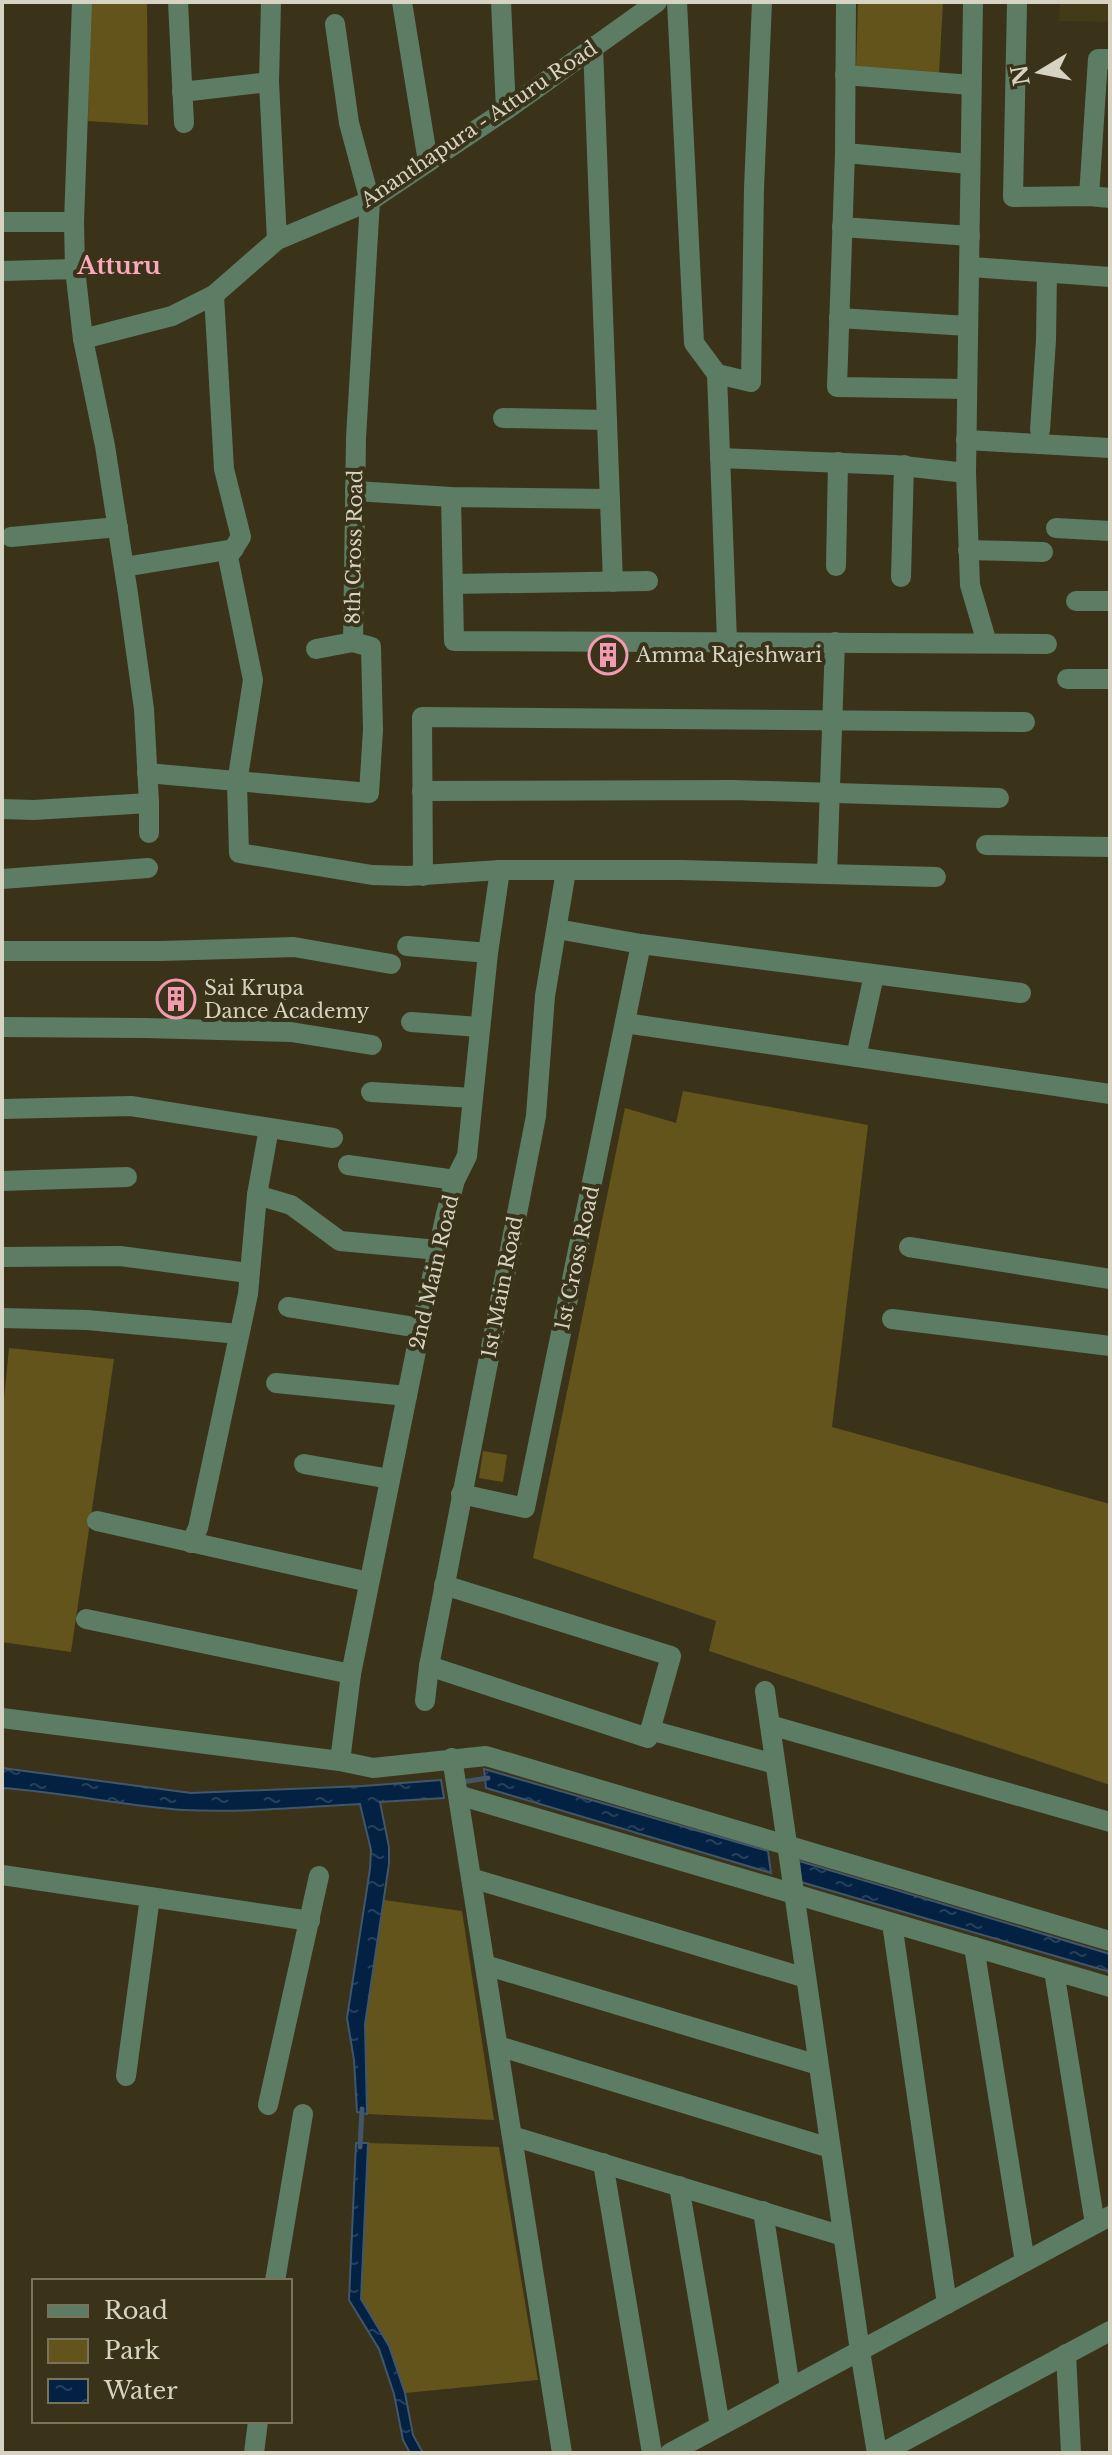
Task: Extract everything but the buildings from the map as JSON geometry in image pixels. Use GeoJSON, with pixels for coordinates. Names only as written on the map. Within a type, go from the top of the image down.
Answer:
{"type":"FeatureCollection","features":[{"type":"Feature","properties":{"kind":"street"},"geometry":{"type":"LineString","coordinates":[[82,2],[75,269],[83,339],[105,446],[144,709],[149,833]]}},
{"type":"Feature","properties":{"kind":"street"},"geometry":{"type":"LineString","coordinates":[[178,2],[184,123]]}},
{"type":"Feature","properties":{"kind":"street"},"geometry":{"type":"LineString","coordinates":[[271,2],[269,82],[277,240]]}},
{"type":"Feature","properties":{"kind":"street"},"geometry":{"type":"LineString","coordinates":[[402,2],[428,162]]}},
{"type":"Feature","properties":{"kind":"street"},"geometry":{"type":"LineString","coordinates":[[501,2],[506,110]]}},
{"type":"Feature","properties":{"kind":"street","name":"Ananthapura - Atturu Road"},"geometry":{"type":"LineString","coordinates":[[83,339],[172,316],[214,295],[277,240],[370,201],[506,110],[657,2]]}},
{"type":"Feature","properties":{"kind":"street"},"geometry":{"type":"LineString","coordinates":[[677,2],[694,343],[717,374],[727,641]]}},
{"type":"Feature","properties":{"kind":"street"},"geometry":{"type":"LineString","coordinates":[[717,374],[751,382],[754,188],[762,2]]}},
{"type":"Feature","properties":{"kind":"street"},"geometry":{"type":"LineString","coordinates":[[846,2],[845,153],[837,387],[967,389]]}},
{"type":"Feature","properties":{"kind":"street"},"geometry":{"type":"LineString","coordinates":[[973,2],[966,473],[970,585],[987,643]]}},
{"type":"Feature","properties":{"kind":"street"},"geometry":{"type":"LineString","coordinates":[[1017,2],[1013,197],[1100,197],[1098,59],[1110,59]]}},
{"type":"Feature","properties":{"kind":"street","name":"8th Cross Road"},"geometry":{"type":"LineString","coordinates":[[237,783],[369,793],[373,730],[371,647],[353,642],[355,491],[370,201],[349,123],[335,24]]}},
{"type":"Feature","properties":{"kind":"street"},"geometry":{"type":"LineString","coordinates":[[593,46],[613,582]]}},
{"type":"Feature","properties":{"kind":"street"},"geometry":{"type":"LineString","coordinates":[[845,75],[971,85]]}},
{"type":"Feature","properties":{"kind":"street"},"geometry":{"type":"LineString","coordinates":[[182,92],[269,82]]}},
{"type":"Feature","properties":{"kind":"street"},"geometry":{"type":"LineString","coordinates":[[845,153],[970,164]]}},
{"type":"Feature","properties":{"kind":"street"},"geometry":{"type":"LineString","coordinates":[[2,222],[74,222]]}},
{"type":"Feature","properties":{"kind":"street"},"geometry":{"type":"LineString","coordinates":[[842,227],[970,236]]}},
{"type":"Feature","properties":{"kind":"street"},"geometry":{"type":"LineString","coordinates":[[971,267],[1110,277]]}},
{"type":"Feature","properties":{"kind":"street"},"geometry":{"type":"LineString","coordinates":[[2,271],[75,269]]}},
{"type":"Feature","properties":{"kind":"street"},"geometry":{"type":"LineString","coordinates":[[1040,430],[1047,273]]}},
{"type":"Feature","properties":{"kind":"street"},"geometry":{"type":"LineString","coordinates":[[214,295],[224,469],[241,537],[228,557],[253,680],[237,783],[239,853],[372,875],[423,876],[500,870],[682,870],[936,877]]}},
{"type":"Feature","properties":{"kind":"street"},"geometry":{"type":"LineString","coordinates":[[839,318],[968,326]]}},
{"type":"Feature","properties":{"kind":"street"},"geometry":{"type":"LineString","coordinates":[[503,418],[607,420]]}},
{"type":"Feature","properties":{"kind":"street"},"geometry":{"type":"LineString","coordinates":[[966,440],[1110,448]]}},
{"type":"Feature","properties":{"kind":"street"},"geometry":{"type":"LineString","coordinates":[[720,458],[904,465],[966,473]]}},
{"type":"Feature","properties":{"kind":"street"},"geometry":{"type":"LineString","coordinates":[[836,566],[838,462]]}},
{"type":"Feature","properties":{"kind":"street"},"geometry":{"type":"LineString","coordinates":[[901,577],[904,465]]}},
{"type":"Feature","properties":{"kind":"street"},"geometry":{"type":"LineString","coordinates":[[355,491],[451,497],[610,499]]}},
{"type":"Feature","properties":{"kind":"street"},"geometry":{"type":"LineString","coordinates":[[451,497],[454,641],[1047,644]]}},
{"type":"Feature","properties":{"kind":"street"},"geometry":{"type":"LineString","coordinates":[[11,537],[118,527]]}},
{"type":"Feature","properties":{"kind":"street"},"geometry":{"type":"LineString","coordinates":[[1056,528],[1110,531]]}},
{"type":"Feature","properties":{"kind":"street"},"geometry":{"type":"LineString","coordinates":[[124,567],[234,549]]}},
{"type":"Feature","properties":{"kind":"street"},"geometry":{"type":"LineString","coordinates":[[968,550],[1043,552]]}},
{"type":"Feature","properties":{"kind":"street"},"geometry":{"type":"LineString","coordinates":[[453,584],[648,581]]}},
{"type":"Feature","properties":{"kind":"street"},"geometry":{"type":"LineString","coordinates":[[1076,601],[1110,601]]}},
{"type":"Feature","properties":{"kind":"street"},"geometry":{"type":"LineString","coordinates":[[316,649],[353,642]]}},
{"type":"Feature","properties":{"kind":"street"},"geometry":{"type":"LineString","coordinates":[[827,874],[835,642]]}},
{"type":"Feature","properties":{"kind":"street"},"geometry":{"type":"LineString","coordinates":[[1067,679],[1110,679]]}},
{"type":"Feature","properties":{"kind":"street"},"geometry":{"type":"LineString","coordinates":[[423,876],[422,717],[1025,722]]}},
{"type":"Feature","properties":{"kind":"street"},"geometry":{"type":"LineString","coordinates":[[147,773],[237,783]]}},
{"type":"Feature","properties":{"kind":"street"},"geometry":{"type":"LineString","coordinates":[[422,791],[734,790],[999,798]]}},
{"type":"Feature","properties":{"kind":"street"},"geometry":{"type":"LineString","coordinates":[[2,809],[149,803]]}},
{"type":"Feature","properties":{"kind":"street"},"geometry":{"type":"LineString","coordinates":[[986,845],[1110,847]]}},
{"type":"Feature","properties":{"kind":"street"},"geometry":{"type":"LineString","coordinates":[[2,879],[148,868]]}},
{"type":"Feature","properties":{"kind":"street","name":"2nd Main Road"},"geometry":{"type":"LineString","coordinates":[[340,1761],[351,1674],[420,1328],[455,1180],[467,1156],[479,1027],[500,870]]}},
{"type":"Feature","properties":{"kind":"street","name":"1st Main Road"},"geometry":{"type":"LineString","coordinates":[[425,1701],[461,1494],[536,1116],[545,996],[566,871]]}},
{"type":"Feature","properties":{"kind":"street"},"geometry":{"type":"LineString","coordinates":[[557,929],[641,944],[1021,993]]}},
{"type":"Feature","properties":{"kind":"street","name":"1st Cross Road"},"geometry":{"type":"LineString","coordinates":[[461,1494],[525,1508],[641,944]]}},
{"type":"Feature","properties":{"kind":"street"},"geometry":{"type":"LineString","coordinates":[[407,946],[488,953]]}},
{"type":"Feature","properties":{"kind":"street"},"geometry":{"type":"LineString","coordinates":[[2,951],[294,947],[391,964]]}},
{"type":"Feature","properties":{"kind":"street"},"geometry":{"type":"LineString","coordinates":[[856,1057],[874,975]]}},
{"type":"Feature","properties":{"kind":"street"},"geometry":{"type":"LineString","coordinates":[[411,1022],[479,1027]]}},
{"type":"Feature","properties":{"kind":"street"},"geometry":{"type":"LineString","coordinates":[[625,1023],[1110,1094]]}},
{"type":"Feature","properties":{"kind":"street"},"geometry":{"type":"LineString","coordinates":[[2,1027],[291,1032],[372,1045]]}},
{"type":"Feature","properties":{"kind":"street"},"geometry":{"type":"LineString","coordinates":[[371,1092],[473,1098]]}},
{"type":"Feature","properties":{"kind":"street"},"geometry":{"type":"LineString","coordinates":[[2,1109],[131,1106],[333,1138]]}},
{"type":"Feature","properties":{"kind":"street"},"geometry":{"type":"LineString","coordinates":[[191,1543],[198,1528],[248,1294],[257,1195],[269,1128]]}},
{"type":"Feature","properties":{"kind":"street"},"geometry":{"type":"LineString","coordinates":[[348,1165],[455,1180]]}},
{"type":"Feature","properties":{"kind":"street"},"geometry":{"type":"LineString","coordinates":[[2,1181],[127,1177]]}},
{"type":"Feature","properties":{"kind":"street"},"geometry":{"type":"LineString","coordinates":[[257,1195],[291,1205],[340,1241],[438,1250]]}},
{"type":"Feature","properties":{"kind":"street"},"geometry":{"type":"LineString","coordinates":[[909,1247],[1110,1279]]}},
{"type":"Feature","properties":{"kind":"street"},"geometry":{"type":"LineString","coordinates":[[2,1257],[120,1256],[248,1273]]}},
{"type":"Feature","properties":{"kind":"street"},"geometry":{"type":"LineString","coordinates":[[288,1307],[420,1328]]}},
{"type":"Feature","properties":{"kind":"street"},"geometry":{"type":"LineString","coordinates":[[2,1318],[87,1320],[239,1334]]}},
{"type":"Feature","properties":{"kind":"street"},"geometry":{"type":"LineString","coordinates":[[892,1319],[1110,1346]]}},
{"type":"Feature","properties":{"kind":"street"},"geometry":{"type":"LineString","coordinates":[[276,1383],[407,1396]]}},
{"type":"Feature","properties":{"kind":"street"},"geometry":{"type":"LineString","coordinates":[[304,1464],[390,1479]]}},
{"type":"Feature","properties":{"kind":"street"},"geometry":{"type":"LineString","coordinates":[[97,1521],[369,1582]]}},
{"type":"Feature","properties":{"kind":"street"},"geometry":{"type":"LineString","coordinates":[[429,1666],[648,1738],[671,1656],[444,1585]]}},
{"type":"Feature","properties":{"kind":"street"},"geometry":{"type":"LineString","coordinates":[[86,1619],[351,1674]]}},
{"type":"Feature","properties":{"kind":"street"},"geometry":{"type":"LineString","coordinates":[[765,1691],[860,2351],[879,2453],[1110,2331]]}},
{"type":"Feature","properties":{"kind":"street"},"geometry":{"type":"LineString","coordinates":[[2,1718],[340,1761],[373,1768],[486,1756],[787,1850],[1110,1941]]}},
{"type":"Feature","properties":{"kind":"street"},"geometry":{"type":"LineString","coordinates":[[770,1725],[1110,1822]]}},
{"type":"Feature","properties":{"kind":"street"},"geometry":{"type":"LineString","coordinates":[[650,1730],[775,1764]]}},
{"type":"Feature","properties":{"kind":"street"},"geometry":{"type":"LineString","coordinates":[[452,1758],[562,2453]]}},
{"type":"Feature","properties":{"kind":"street"},"geometry":{"type":"LineString","coordinates":[[458,1795],[793,1886],[892,1923],[1110,1987]]}},
{"type":"Feature","properties":{"kind":"street"},"geometry":{"type":"LineString","coordinates":[[2,1875],[310,1921]]}},
{"type":"Feature","properties":{"kind":"street"},"geometry":{"type":"LineString","coordinates":[[268,2105],[319,1876]]}},
{"type":"Feature","properties":{"kind":"street"},"geometry":{"type":"LineString","coordinates":[[471,1878],[806,1978]]}},
{"type":"Feature","properties":{"kind":"street"},"geometry":{"type":"LineString","coordinates":[[126,2076],[150,1897]]}},
{"type":"Feature","properties":{"kind":"street"},"geometry":{"type":"LineString","coordinates":[[892,1923],[947,2304]]}},
{"type":"Feature","properties":{"kind":"street"},"geometry":{"type":"LineString","coordinates":[[974,1947],[1025,2262]]}},
{"type":"Feature","properties":{"kind":"street"},"geometry":{"type":"LineString","coordinates":[[485,1965],[818,2065]]}},
{"type":"Feature","properties":{"kind":"street"},"geometry":{"type":"LineString","coordinates":[[670,2453],[1102,2220],[1054,1971]]}},
{"type":"Feature","properties":{"kind":"street"},"geometry":{"type":"LineString","coordinates":[[498,2046],[830,2148]]}},
{"type":"Feature","properties":{"kind":"street"},"geometry":{"type":"LineString","coordinates":[[275,2279],[303,2114]]}},
{"type":"Feature","properties":{"kind":"street"},"geometry":{"type":"LineString","coordinates":[[512,2136],[843,2236]]}},
{"type":"Feature","properties":{"kind":"street"},"geometry":{"type":"LineString","coordinates":[[603,2163],[652,2453]]}},
{"type":"Feature","properties":{"kind":"street"},"geometry":{"type":"LineString","coordinates":[[679,2186],[720,2426]]}},
{"type":"Feature","properties":{"kind":"street"},"geometry":{"type":"LineString","coordinates":[[763,2211],[790,2388]]}},
{"type":"Feature","properties":{"kind":"street"},"geometry":{"type":"LineString","coordinates":[[1066,2354],[1071,2453]]}},
{"type":"Feature","properties":{"kind":"street"},"geometry":{"type":"LineString","coordinates":[[254,2453],[258,2423]]}},
{"type":"Feature","properties":{"kind":"shaded area"},"geometry":{"type":"Polygon","coordinates":[[[1060,2],[1110,2],[1110,22],[1059,21],[1060,2]]]}},
{"type":"Feature","properties":{"kind":"green space"},"geometry":{"type":"Polygon","coordinates":[[[90,2],[147,2],[148,125],[88,121],[90,2]]]}},
{"type":"Feature","properties":{"kind":"green space"},"geometry":{"type":"Polygon","coordinates":[[[858,2],[943,2],[939,74],[856,70],[858,2]]]}},
{"type":"Feature","properties":{"kind":"green space"},"geometry":{"type":"Polygon","coordinates":[[[683,1091],[868,1125],[832,1427],[1110,1504],[1110,1785],[709,1651],[716,1621],[533,1558],[625,1108],[676,1123],[683,1091]]]}},
{"type":"Feature","properties":{"kind":"green space"},"geometry":{"type":"Polygon","coordinates":[[[9,1348],[114,1359],[71,1652],[2,1642],[2,1419],[9,1348]]]}},
{"type":"Feature","properties":{"kind":"green space"},"geometry":{"type":"Polygon","coordinates":[[[483,1451],[507,1455],[503,1482],[479,1478],[483,1451]]]}},
{"type":"Feature","properties":{"kind":"green space"},"geometry":{"type":"Polygon","coordinates":[[[384,1900],[462,1911],[494,2120],[367,2114],[365,2024],[384,1900]]]}},
{"type":"Feature","properties":{"kind":"green space"},"geometry":{"type":"Polygon","coordinates":[[[368,2143],[499,2147],[538,2380],[405,2393],[389,2346],[361,2299],[368,2143]]]}},
{"type":"Feature","properties":{"kind":"water"},"geometry":{"type":"Polygon","coordinates":[[[2,1768],[191,1793],[441,1780],[444,1798],[380,1802],[389,1847],[389,1864],[365,2024],[367,2114],[357,2112],[354,2060],[347,2018],[370,1869],[371,1850],[360,1804],[228,1811],[161,1808],[2,1788],[2,1768]]]}},
{"type":"Feature","properties":{"kind":"water"},"geometry":{"type":"Polygon","coordinates":[[[484,1769],[768,1851],[771,1873],[486,1788],[484,1769]]]}},
{"type":"Feature","properties":{"kind":"water"},"geometry":{"type":"Polygon","coordinates":[[[799,1861],[1110,1954],[1110,1972],[801,1882],[799,1861]]]}},
{"type":"Feature","properties":{"kind":"water"},"geometry":{"type":"Polygon","coordinates":[[[356,2143],[368,2143],[361,2299],[389,2346],[405,2393],[413,2435],[423,2453],[410,2453],[403,2440],[394,2394],[379,2349],[349,2300],[356,2143]]]}},
{"type":"Feature","properties":{"kind":"waterway"},"geometry":{"type":"LineString","coordinates":[[462,1782],[488,1778]]}},
{"type":"Feature","properties":{"kind":"waterway"},"geometry":{"type":"LineString","coordinates":[[360,2147],[362,2109]]}},
{"type":"Feature","properties":{"kind":"place","name":"Amma Rajeshwari"},"geometry":{"type":"Point","coordinates":[608,655]}},
{"type":"Feature","properties":{"kind":"place","name":"Sai Krupa Dance Academy"},"geometry":{"type":"Point","coordinates":[176,999]}},
{"type":"Feature","properties":{"kind":"district","name":"Atturu"},"geometry":{"type":"Point","coordinates":[119,266]}}]}
